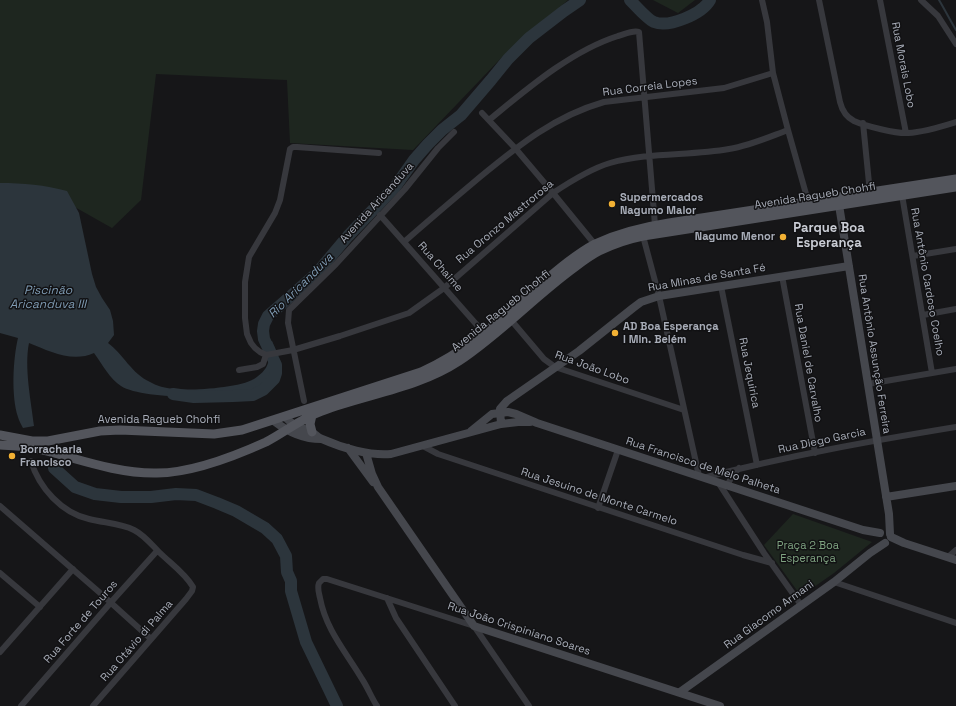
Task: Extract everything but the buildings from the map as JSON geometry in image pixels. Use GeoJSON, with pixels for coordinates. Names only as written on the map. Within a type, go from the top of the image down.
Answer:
{"type":"FeatureCollection","features":[{"type":"Feature","properties":{"kind":"main road","name":"Avenida Ragueb Chohfi"},"geometry":{"type":"LineString","coordinates":[[0,445],[41,449],[103,467],[128,471],[168,473],[193,468],[234,455],[267,441],[312,415],[333,407],[401,387],[441,371],[472,352],[597,248],[643,236],[838,201],[870,193],[956,179]]}},
{"type":"Feature","properties":{"kind":"main road","name":"Avenida Ragueb Chohfi"},"geometry":{"type":"LineString","coordinates":[[0,435],[32,441],[48,441],[100,431],[120,430],[214,434],[242,430],[274,421],[326,402],[421,372],[448,359],[466,348],[562,267],[619,234],[655,225],[808,202],[838,201],[902,195],[956,187]]}},
{"type":"Feature","properties":{"kind":"main road"},"geometry":{"type":"LineString","coordinates":[[312,415],[310,424],[312,432]]}},
{"type":"Feature","properties":{"kind":"street"},"geometry":{"type":"LineString","coordinates":[[762,0],[767,22],[773,72],[808,202]]}},
{"type":"Feature","properties":{"kind":"street"},"geometry":{"type":"LineString","coordinates":[[820,0],[841,108],[849,117],[854,121],[863,124],[893,132],[906,133],[930,130],[956,122]]}},
{"type":"Feature","properties":{"kind":"street","name":"Rua Morais Lobo"},"geometry":{"type":"LineString","coordinates":[[880,0],[906,133]]}},
{"type":"Feature","properties":{"kind":"street"},"geometry":{"type":"LineString","coordinates":[[921,0],[938,16],[956,44]]}},
{"type":"Feature","properties":{"kind":"street"},"geometry":{"type":"LineString","coordinates":[[489,120],[544,76],[586,50],[609,39],[630,32],[638,32],[640,35],[655,225]]}},
{"type":"Feature","properties":{"kind":"street","name":"Rua Correia Lopes"},"geometry":{"type":"LineString","coordinates":[[404,242],[515,148],[568,115],[588,106],[604,102],[724,88],[773,72]]}},
{"type":"Feature","properties":{"kind":"street"},"geometry":{"type":"LineString","coordinates":[[482,113],[515,148],[597,248]]}},
{"type":"Feature","properties":{"kind":"street"},"geometry":{"type":"LineString","coordinates":[[863,124],[870,193]]}},
{"type":"Feature","properties":{"kind":"street","name":"Rua Oronzo Mastrorosa"},"geometry":{"type":"LineString","coordinates":[[268,354],[293,350],[409,313],[444,288],[553,193],[574,179],[601,166],[649,156],[735,148],[788,130]]}},
{"type":"Feature","properties":{"kind":"street","name":"Avenida Aricanduva"},"geometry":{"type":"LineString","coordinates":[[293,350],[288,323],[290,308],[336,264],[405,189],[438,148],[454,132]]}},
{"type":"Feature","properties":{"kind":"street"},"geometry":{"type":"LineString","coordinates":[[239,370],[257,367],[263,364],[268,354],[260,352],[255,348],[248,334],[245,318],[244,282],[249,257],[275,214],[280,200],[290,149],[297,147],[379,153]]}},
{"type":"Feature","properties":{"kind":"street","name":"Rua Antônio Cardoso Coelho"},"geometry":{"type":"LineString","coordinates":[[902,195],[932,373]]}},
{"type":"Feature","properties":{"kind":"street","name":"Rua Antônio Assunção Ferreira"},"geometry":{"type":"LineString","coordinates":[[838,201],[889,514],[885,537]]}},
{"type":"Feature","properties":{"kind":"street","name":"Rua Chaime"},"geometry":{"type":"LineString","coordinates":[[380,215],[484,333]]}},
{"type":"Feature","properties":{"kind":"street"},"geometry":{"type":"LineString","coordinates":[[643,236],[701,477]]}},
{"type":"Feature","properties":{"kind":"street"},"geometry":{"type":"LineString","coordinates":[[913,256],[956,249]]}},
{"type":"Feature","properties":{"kind":"street","name":"Rua Minas de Santa Fé"},"geometry":{"type":"LineString","coordinates":[[500,412],[501,406],[507,401],[578,351],[633,308],[648,299],[658,296],[849,266]]}},
{"type":"Feature","properties":{"kind":"street","name":"Rua Daniel de Carvalho"},"geometry":{"type":"LineString","coordinates":[[782,276],[814,453]]}},
{"type":"Feature","properties":{"kind":"street","name":"Rua Jequirica"},"geometry":{"type":"LineString","coordinates":[[721,286],[757,465]]}},
{"type":"Feature","properties":{"kind":"street"},"geometry":{"type":"LineString","coordinates":[[923,315],[956,310]]}},
{"type":"Feature","properties":{"kind":"street","name":"Rua João Lobo"},"geometry":{"type":"LineString","coordinates":[[511,320],[544,359],[555,367],[684,410]]}},
{"type":"Feature","properties":{"kind":"street"},"geometry":{"type":"LineString","coordinates":[[293,350],[304,401]]}},
{"type":"Feature","properties":{"kind":"street"},"geometry":{"type":"LineString","coordinates":[[868,384],[956,369]]}},
{"type":"Feature","properties":{"kind":"street"},"geometry":{"type":"LineString","coordinates":[[500,412],[502,424]]}},
{"type":"Feature","properties":{"kind":"street","name":"Rua Francisco de Melo Palheta"},"geometry":{"type":"LineString","coordinates":[[471,431],[487,418],[500,412],[516,414],[537,423],[618,450],[952,558]]}},
{"type":"Feature","properties":{"kind":"street","name":"Rua Francisco de Melo Palheta"},"geometry":{"type":"LineString","coordinates":[[285,417],[289,427]]}},
{"type":"Feature","properties":{"kind":"street","name":"Rua Francisco de Melo Palheta"},"geometry":{"type":"LineString","coordinates":[[274,421],[289,427],[310,439],[321,439],[375,455],[387,454],[423,446],[471,431],[502,424],[518,422],[537,423]]}},
{"type":"Feature","properties":{"kind":"street","name":"Rua Francisco de Melo Palheta"},"geometry":{"type":"LineString","coordinates":[[289,427],[312,432],[321,439]]}},
{"type":"Feature","properties":{"kind":"street","name":"Rua Diego Garcia"},"geometry":{"type":"LineString","coordinates":[[701,477],[877,440],[956,428]]}},
{"type":"Feature","properties":{"kind":"street","name":"Rua Jesuino de Monte Carmelo"},"geometry":{"type":"LineString","coordinates":[[423,446],[438,454],[598,508],[743,555],[772,562]]}},
{"type":"Feature","properties":{"kind":"street"},"geometry":{"type":"LineString","coordinates":[[348,448],[367,476],[378,487]]}},
{"type":"Feature","properties":{"kind":"street"},"geometry":{"type":"LineString","coordinates":[[598,508],[618,450]]}},
{"type":"Feature","properties":{"kind":"street"},"geometry":{"type":"LineString","coordinates":[[366,453],[372,474],[378,487],[529,706]]}},
{"type":"Feature","properties":{"kind":"street"},"geometry":{"type":"LineString","coordinates":[[31,461],[41,483],[63,506],[75,514],[89,519],[115,524],[134,530],[145,538],[157,551]]}},
{"type":"Feature","properties":{"kind":"street"},"geometry":{"type":"LineString","coordinates":[[727,486],[732,476],[739,468]]}},
{"type":"Feature","properties":{"kind":"street"},"geometry":{"type":"LineString","coordinates":[[718,482],[802,605]]}},
{"type":"Feature","properties":{"kind":"street"},"geometry":{"type":"LineString","coordinates":[[886,497],[956,486]]}},
{"type":"Feature","properties":{"kind":"street"},"geometry":{"type":"LineString","coordinates":[[0,506],[151,639]]}},
{"type":"Feature","properties":{"kind":"street","name":"Rua Giacomo Armani"},"geometry":{"type":"LineString","coordinates":[[680,692],[834,582],[870,552],[885,537]]}},
{"type":"Feature","properties":{"kind":"street"},"geometry":{"type":"LineString","coordinates":[[952,558],[956,550]]}},
{"type":"Feature","properties":{"kind":"street","name":"Rua Otávio di Palma"},"geometry":{"type":"LineString","coordinates":[[93,706],[192,591],[193,587],[180,572],[157,551]]}},
{"type":"Feature","properties":{"kind":"street","name":"Rua Forte de Touros"},"geometry":{"type":"LineString","coordinates":[[21,706],[157,551]]}},
{"type":"Feature","properties":{"kind":"street"},"geometry":{"type":"LineString","coordinates":[[0,652],[73,569]]}},
{"type":"Feature","properties":{"kind":"street"},"geometry":{"type":"LineString","coordinates":[[0,573],[40,606]]}},
{"type":"Feature","properties":{"kind":"street","name":"Rua João Crispiniano Soares"},"geometry":{"type":"LineString","coordinates":[[377,706],[363,679],[336,640],[327,623],[321,606],[318,589],[321,580],[327,579],[387,598],[680,692],[718,706]]}},
{"type":"Feature","properties":{"kind":"street"},"geometry":{"type":"LineString","coordinates":[[834,582],[956,624]]}},
{"type":"Feature","properties":{"kind":"street"},"geometry":{"type":"LineString","coordinates":[[387,598],[396,618],[455,706]]}},
{"type":"Feature","properties":{"kind":"green space"},"geometry":{"type":"Polygon","coordinates":[[[0,0],[568,0],[503,56],[413,150],[290,143],[287,80],[156,74],[141,200],[112,228],[73,206],[29,219],[0,183],[0,0]]]}},
{"type":"Feature","properties":{"kind":"green space"},"geometry":{"type":"Polygon","coordinates":[[[653,0],[695,0],[678,13],[653,0]]]}},
{"type":"Feature","properties":{"kind":"green space","name":"Praça 2 Boa Esperança"},"geometry":{"type":"Polygon","coordinates":[[[793,514],[872,542],[834,573],[801,596],[764,545],[793,514]]]}},
{"type":"Feature","properties":{"kind":"water","name":"Piscinão Aricanduva III"},"geometry":{"type":"Polygon","coordinates":[[[0,183],[34,185],[67,191],[79,213],[96,287],[110,310],[113,321],[114,335],[108,343],[138,374],[161,387],[170,389],[203,389],[238,385],[254,379],[266,368],[269,355],[265,343],[272,341],[279,359],[275,374],[269,381],[256,389],[236,394],[221,396],[164,396],[147,394],[132,391],[117,383],[94,353],[77,357],[61,355],[29,343],[27,363],[34,426],[23,428],[19,420],[14,399],[14,367],[18,338],[0,333],[0,183]]]}},
{"type":"Feature","properties":{"kind":"waterway","name":"Rio Aricanduva"},"geometry":{"type":"LineString","coordinates":[[173,394],[194,397],[233,396],[253,395],[263,390],[274,379],[276,373],[276,365],[264,339],[264,324],[268,316],[316,274],[348,236],[395,187],[414,160],[428,144],[442,130],[461,115],[508,59],[529,38],[580,0]]}},
{"type":"Feature","properties":{"kind":"waterway","name":"Rio Aricanduva"},"geometry":{"type":"LineString","coordinates":[[630,0],[648,18],[654,22],[660,23],[668,23],[693,15],[710,0]]}},
{"type":"Feature","properties":{"kind":"waterway"},"geometry":{"type":"LineString","coordinates":[[939,0],[956,30]]}},
{"type":"Feature","properties":{"kind":"waterway"},"geometry":{"type":"LineString","coordinates":[[54,468],[75,487],[95,494],[121,497],[151,497],[176,494],[196,495],[236,511],[265,528],[277,539],[286,556],[287,572],[291,581],[291,591],[306,642],[337,706]]}},
{"type":"Feature","properties":{"kind":"place","name":"Supermercados Nagumo Maior"},"geometry":{"type":"Point","coordinates":[612,204]}},
{"type":"Feature","properties":{"kind":"place","name":"Nagumo Menor"},"geometry":{"type":"Point","coordinates":[783,237]}},
{"type":"Feature","properties":{"kind":"place","name":"AD Boa Esperança I Min. Belém"},"geometry":{"type":"Point","coordinates":[615,333]}},
{"type":"Feature","properties":{"kind":"place","name":"Borracharia Francisco"},"geometry":{"type":"Point","coordinates":[12,456]}},
{"type":"Feature","properties":{"kind":"district","name":"Parque Boa Esperança"},"geometry":{"type":"Point","coordinates":[829,236]}}]}
